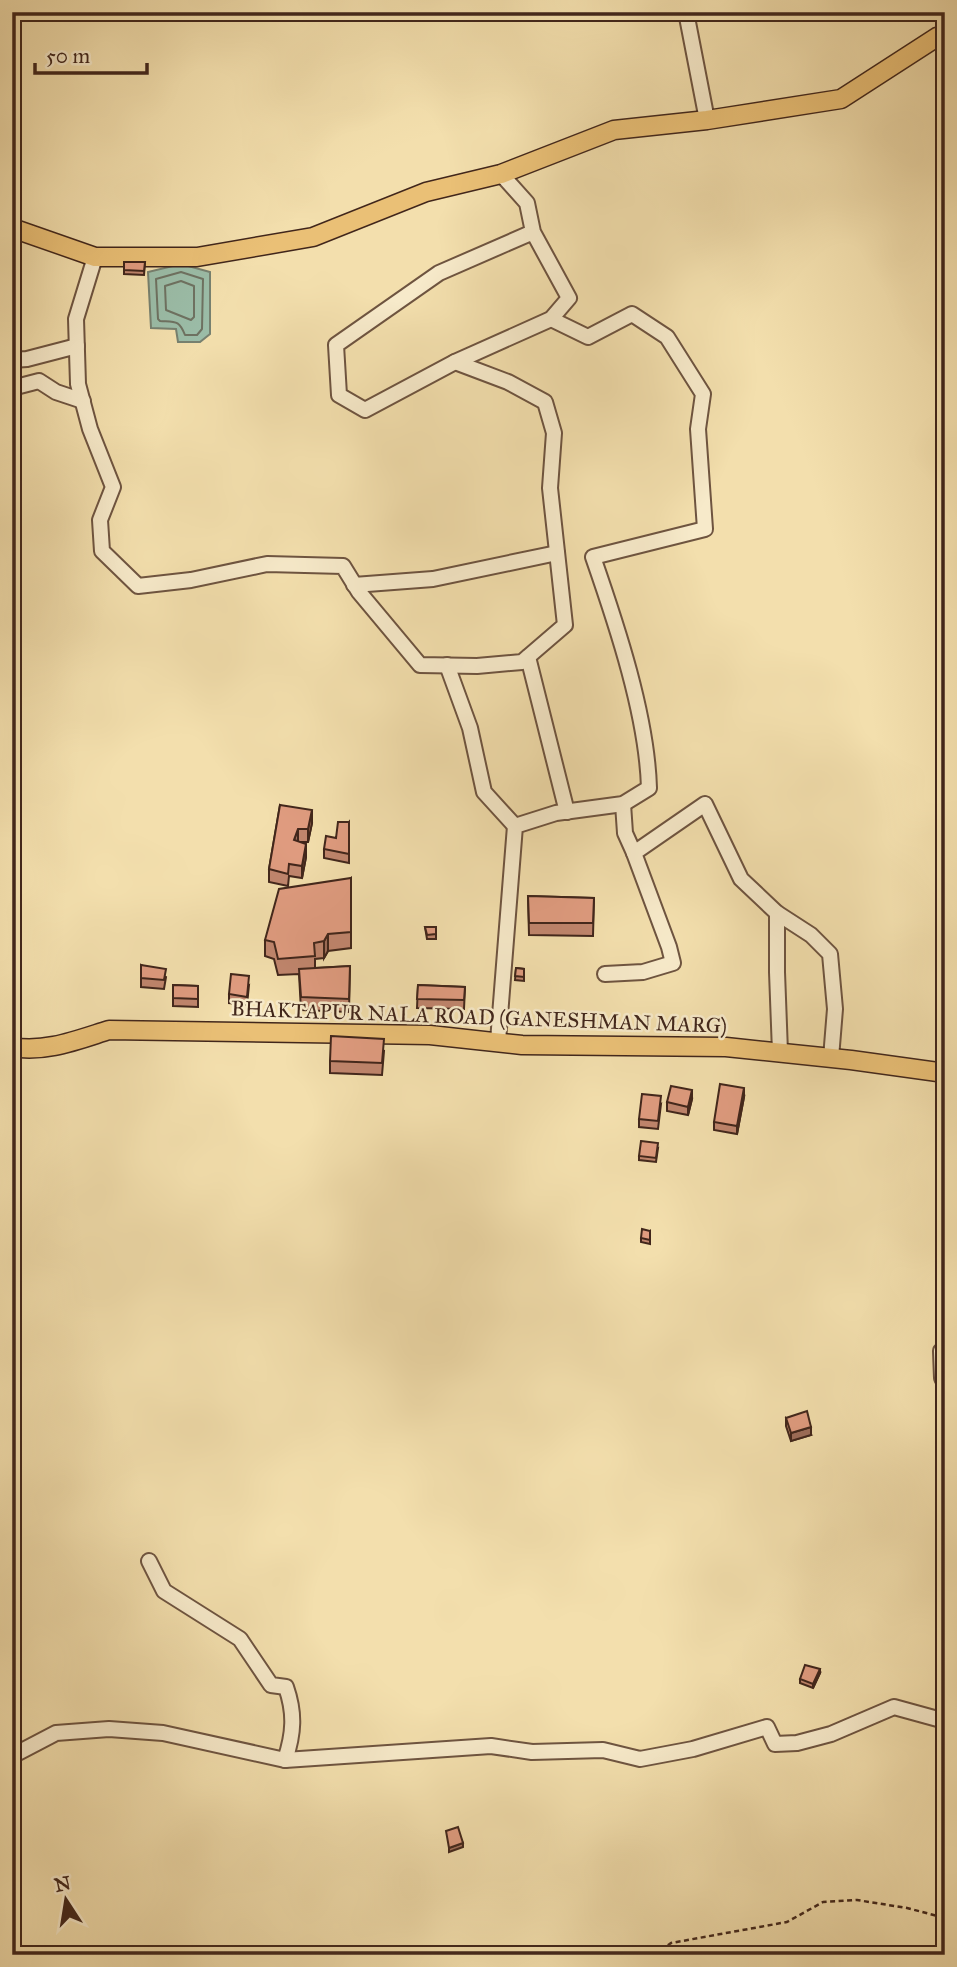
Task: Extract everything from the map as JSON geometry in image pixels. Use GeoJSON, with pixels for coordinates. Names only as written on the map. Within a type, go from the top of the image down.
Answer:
{"type":"FeatureCollection","features":[{"type":"Feature","properties":{"kind":"main road"},"geometry":{"type":"LineString","coordinates":[[12,228],[95,257],[197,257],[313,237],[426,192],[501,174],[614,130],[707,120],[841,99],[937,37],[945,36]]}},
{"type":"Feature","properties":{"kind":"main road","name":"BHAKTAPUR NALA ROAD (GANESHMAN MARG)"},"geometry":{"type":"LineString","coordinates":[[12,1047],[30,1050],[69,1043],[108,1030],[430,1035],[522,1045],[726,1047],[945,1073]]}},
{"type":"Feature","properties":{"kind":"street"},"geometry":{"type":"LineString","coordinates":[[686,12],[707,120]]}},
{"type":"Feature","properties":{"kind":"street"},"geometry":{"type":"LineString","coordinates":[[501,174],[527,203],[533,232],[569,298],[551,319],[455,362],[365,410],[339,395],[336,345],[439,273],[533,232]]}},
{"type":"Feature","properties":{"kind":"street"},"geometry":{"type":"LineString","coordinates":[[95,257],[76,319],[78,384],[90,429],[113,487],[100,520],[102,551],[138,586],[191,580],[267,564],[342,565],[354,584],[420,664],[477,666],[522,662],[565,625],[550,488],[554,433],[545,402],[508,382],[455,362]]}},
{"type":"Feature","properties":{"kind":"street"},"geometry":{"type":"LineString","coordinates":[[515,826],[567,812],[623,804],[649,788],[648,754],[633,688],[593,557],[705,529],[698,429],[703,394],[667,337],[632,313],[588,337],[551,319]]}},
{"type":"Feature","properties":{"kind":"street"},"geometry":{"type":"LineString","coordinates":[[12,360],[27,359],[77,346]]}},
{"type":"Feature","properties":{"kind":"street"},"geometry":{"type":"LineString","coordinates":[[12,388],[39,382],[56,392],[83,401]]}},
{"type":"Feature","properties":{"kind":"street"},"geometry":{"type":"LineString","coordinates":[[354,584],[433,579],[557,553]]}},
{"type":"Feature","properties":{"kind":"street"},"geometry":{"type":"LineString","coordinates":[[528,656],[567,812]]}},
{"type":"Feature","properties":{"kind":"street"},"geometry":{"type":"LineString","coordinates":[[447,665],[470,728],[484,792],[515,826],[498,1041]]}},
{"type":"Feature","properties":{"kind":"street"},"geometry":{"type":"LineString","coordinates":[[605,974],[643,972],[673,963],[625,833],[623,804]]}},
{"type":"Feature","properties":{"kind":"street"},"geometry":{"type":"LineString","coordinates":[[634,853],[705,804],[741,879],[777,913],[811,934],[830,954],[835,1009],[831,1058]]}},
{"type":"Feature","properties":{"kind":"street"},"geometry":{"type":"LineString","coordinates":[[777,913],[776,972],[780,1052]]}},
{"type":"Feature","properties":{"kind":"street"},"geometry":{"type":"LineString","coordinates":[[945,1349],[941,1351],[942,1378],[945,1382]]}},
{"type":"Feature","properties":{"kind":"street"},"geometry":{"type":"LineString","coordinates":[[149,1561],[164,1591],[240,1639],[271,1685],[286,1687],[293,1706],[293,1735],[285,1760]]}},
{"type":"Feature","properties":{"kind":"street"},"geometry":{"type":"LineString","coordinates":[[12,1756],[56,1734],[108,1729],[163,1733],[285,1760],[491,1746],[532,1752],[603,1750],[639,1759],[693,1749],[766,1727],[775,1744],[797,1743],[831,1734],[894,1707],[945,1721]]}},
{"type":"Feature","properties":{"kind":"path"},"geometry":{"type":"LineString","coordinates":[[654,1955],[671,1943],[787,1922],[823,1902],[857,1900],[907,1908],[945,1918]]}},
{"type":"Feature","properties":{"kind":"water"},"geometry":{"type":"Polygon","coordinates":[[[181,264],[210,272],[210,334],[200,342],[178,342],[176,329],[151,328],[148,272],[181,264]]]}},
{"type":"Feature","properties":{"kind":"building"},"geometry":{"type":"Polygon","coordinates":[[[124,262],[145,262],[144,271],[124,270],[124,262]]]}},
{"type":"Feature","properties":{"kind":"building"},"geometry":{"type":"Polygon","coordinates":[[[280,805],[312,810],[308,829],[298,829],[294,840],[306,844],[302,866],[289,864],[288,874],[269,869],[280,805]]]}},
{"type":"Feature","properties":{"kind":"building"},"geometry":{"type":"Polygon","coordinates":[[[338,822],[349,822],[349,854],[324,849],[326,836],[336,838],[338,822]]]}},
{"type":"Feature","properties":{"kind":"building"},"geometry":{"type":"Polygon","coordinates":[[[351,878],[351,932],[328,934],[324,941],[314,943],[315,956],[278,959],[274,942],[265,940],[279,889],[351,878]]]}},
{"type":"Feature","properties":{"kind":"building"},"geometry":{"type":"Polygon","coordinates":[[[528,896],[594,898],[593,923],[529,923],[528,896]]]}},
{"type":"Feature","properties":{"kind":"building"},"geometry":{"type":"Polygon","coordinates":[[[425,927],[436,927],[436,934],[427,935],[425,927]]]}},
{"type":"Feature","properties":{"kind":"building"},"geometry":{"type":"Polygon","coordinates":[[[141,965],[166,969],[164,980],[141,978],[141,965]]]}},
{"type":"Feature","properties":{"kind":"building"},"geometry":{"type":"Polygon","coordinates":[[[350,966],[349,999],[301,997],[299,969],[350,966]]]}},
{"type":"Feature","properties":{"kind":"building"},"geometry":{"type":"Polygon","coordinates":[[[516,968],[524,969],[524,977],[515,976],[516,968]]]}},
{"type":"Feature","properties":{"kind":"building"},"geometry":{"type":"Polygon","coordinates":[[[231,974],[249,976],[247,997],[229,994],[231,974]]]}},
{"type":"Feature","properties":{"kind":"building"},"geometry":{"type":"Polygon","coordinates":[[[173,985],[198,986],[198,999],[173,998],[173,985]]]}},
{"type":"Feature","properties":{"kind":"building"},"geometry":{"type":"Polygon","coordinates":[[[418,985],[465,987],[464,1000],[417,999],[418,985]]]}},
{"type":"Feature","properties":{"kind":"building"},"geometry":{"type":"Polygon","coordinates":[[[331,1036],[384,1039],[382,1063],[330,1061],[331,1036]]]}},
{"type":"Feature","properties":{"kind":"building"},"geometry":{"type":"Polygon","coordinates":[[[720,1084],[744,1088],[737,1126],[714,1122],[720,1084]]]}},
{"type":"Feature","properties":{"kind":"building"},"geometry":{"type":"Polygon","coordinates":[[[671,1086],[692,1090],[688,1107],[667,1102],[671,1086]]]}},
{"type":"Feature","properties":{"kind":"building"},"geometry":{"type":"Polygon","coordinates":[[[642,1094],[661,1096],[658,1121],[639,1119],[642,1094]]]}},
{"type":"Feature","properties":{"kind":"building"},"geometry":{"type":"Polygon","coordinates":[[[641,1141],[658,1143],[656,1158],[639,1156],[641,1141]]]}},
{"type":"Feature","properties":{"kind":"building"},"geometry":{"type":"Polygon","coordinates":[[[642,1229],[650,1231],[650,1240],[641,1238],[642,1229]]]}},
{"type":"Feature","properties":{"kind":"building"},"geometry":{"type":"Polygon","coordinates":[[[807,1411],[811,1427],[791,1433],[786,1418],[807,1411]]]}},
{"type":"Feature","properties":{"kind":"building"},"geometry":{"type":"Polygon","coordinates":[[[805,1665],[820,1669],[813,1684],[800,1679],[805,1665]]]}},
{"type":"Feature","properties":{"kind":"building"},"geometry":{"type":"Polygon","coordinates":[[[458,1827],[463,1843],[449,1848],[446,1831],[458,1827]]]}}]}
